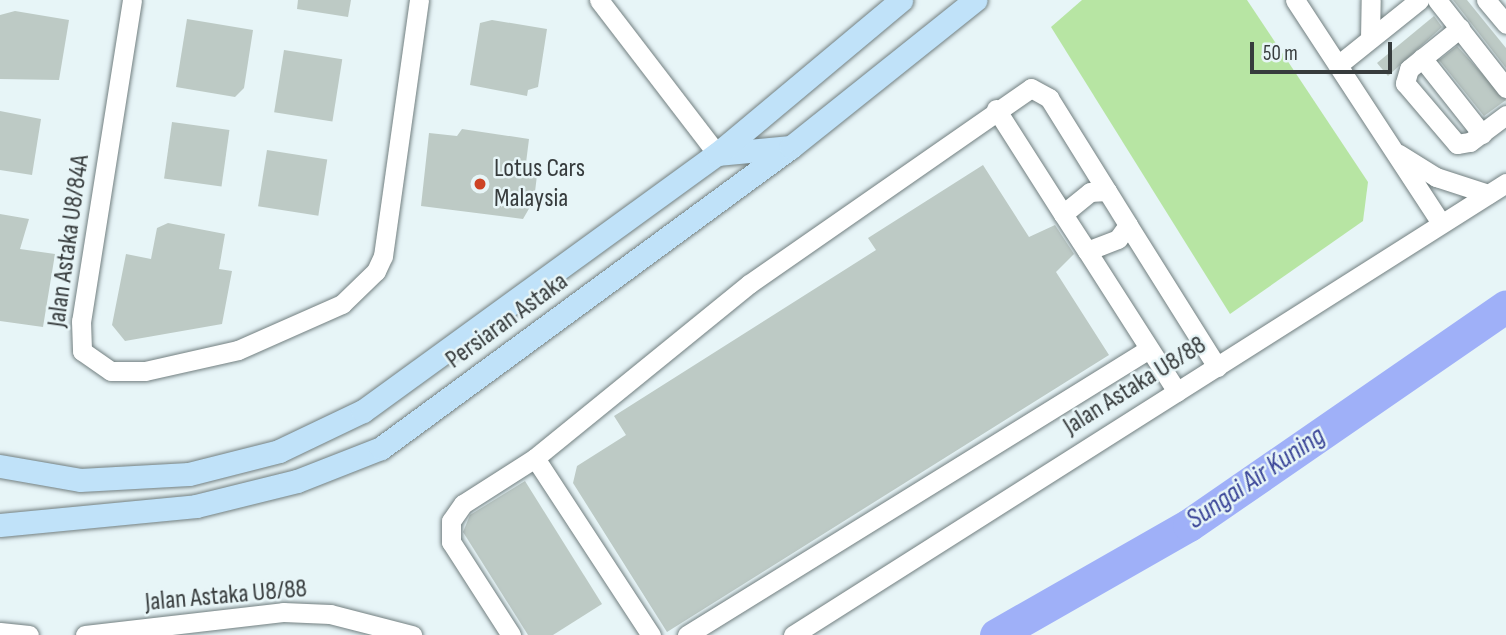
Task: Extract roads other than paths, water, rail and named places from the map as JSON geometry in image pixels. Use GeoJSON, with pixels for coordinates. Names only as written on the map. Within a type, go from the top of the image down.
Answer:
{"type":"FeatureCollection","features":[{"type":"Feature","properties":{"kind":"main road","name":"Persiaran Astaka"},"geometry":{"type":"LineString","coordinates":[[0,466],[19,473],[107,478],[189,474],[279,451],[363,411],[717,153],[901,0]]}},
{"type":"Feature","properties":{"kind":"main road","name":"Persiaran Astaka"},"geometry":{"type":"LineString","coordinates":[[0,525],[196,506],[297,481],[381,448],[791,147],[975,0]]}},
{"type":"Feature","properties":{"kind":"main road"},"geometry":{"type":"LineString","coordinates":[[717,153],[791,147]]}},
{"type":"Feature","properties":{"kind":"street","name":"Jalan Astaka U8/84A"},"geometry":{"type":"LineString","coordinates":[[132,0],[81,321],[82,351],[111,371],[145,371],[238,350],[342,304],[376,271],[383,257],[419,0]]}},
{"type":"Feature","properties":{"kind":"street"},"geometry":{"type":"LineString","coordinates":[[599,0],[717,153]]}},
{"type":"Feature","properties":{"kind":"street"},"geometry":{"type":"LineString","coordinates":[[1295,0],[1441,223]]}},
{"type":"Feature","properties":{"kind":"street"},"geometry":{"type":"LineString","coordinates":[[1370,39],[1371,0]]}},
{"type":"Feature","properties":{"kind":"street"},"geometry":{"type":"LineString","coordinates":[[1338,65],[1419,0]]}},
{"type":"Feature","properties":{"kind":"street"},"geometry":{"type":"LineString","coordinates":[[1437,0],[1506,88]]}},
{"type":"Feature","properties":{"kind":"street"},"geometry":{"type":"LineString","coordinates":[[1486,0],[1506,24]]}},
{"type":"Feature","properties":{"kind":"street"},"geometry":{"type":"LineString","coordinates":[[1460,28],[1409,68],[1405,83],[1450,140],[1470,142],[1506,115]]}},
{"type":"Feature","properties":{"kind":"street"},"geometry":{"type":"LineString","coordinates":[[1422,58],[1482,134]]}},
{"type":"Feature","properties":{"kind":"street"},"geometry":{"type":"LineString","coordinates":[[511,635],[451,542],[451,521],[463,505],[535,458],[749,284],[1021,91],[1042,91],[1217,367]]}},
{"type":"Feature","properties":{"kind":"street"},"geometry":{"type":"LineString","coordinates":[[996,109],[1177,392]]}},
{"type":"Feature","properties":{"kind":"street"},"geometry":{"type":"LineString","coordinates":[[1395,152],[1436,177],[1488,194]]}},
{"type":"Feature","properties":{"kind":"street","name":"Jalan Astaka U8/88"},"geometry":{"type":"LineString","coordinates":[[793,635],[1506,183]]}},
{"type":"Feature","properties":{"kind":"street"},"geometry":{"type":"LineString","coordinates":[[1063,214],[1090,192],[1107,191]]}},
{"type":"Feature","properties":{"kind":"street"},"geometry":{"type":"LineString","coordinates":[[1087,251],[1118,239],[1128,225]]}},
{"type":"Feature","properties":{"kind":"street"},"geometry":{"type":"LineString","coordinates":[[687,635],[1149,349]]}},
{"type":"Feature","properties":{"kind":"street"},"geometry":{"type":"LineString","coordinates":[[535,458],[651,635]]}},
{"type":"Feature","properties":{"kind":"street","name":"Jalan Astaka U8/88"},"geometry":{"type":"LineString","coordinates":[[85,635],[283,612],[330,614],[412,635]]}},
{"type":"Feature","properties":{"kind":"street"},"geometry":{"type":"LineString","coordinates":[[0,632],[29,635]]}},
{"type":"Feature","properties":{"kind":"waterway","name":"Sungai Air Kuning"},"geometry":{"type":"LineString","coordinates":[[996,635],[1189,525],[1506,306]]}},
{"type":"Feature","properties":{"kind":"place","name":"Lotus Cars Malaysia"},"geometry":{"type":"Point","coordinates":[480,184]}}]}
